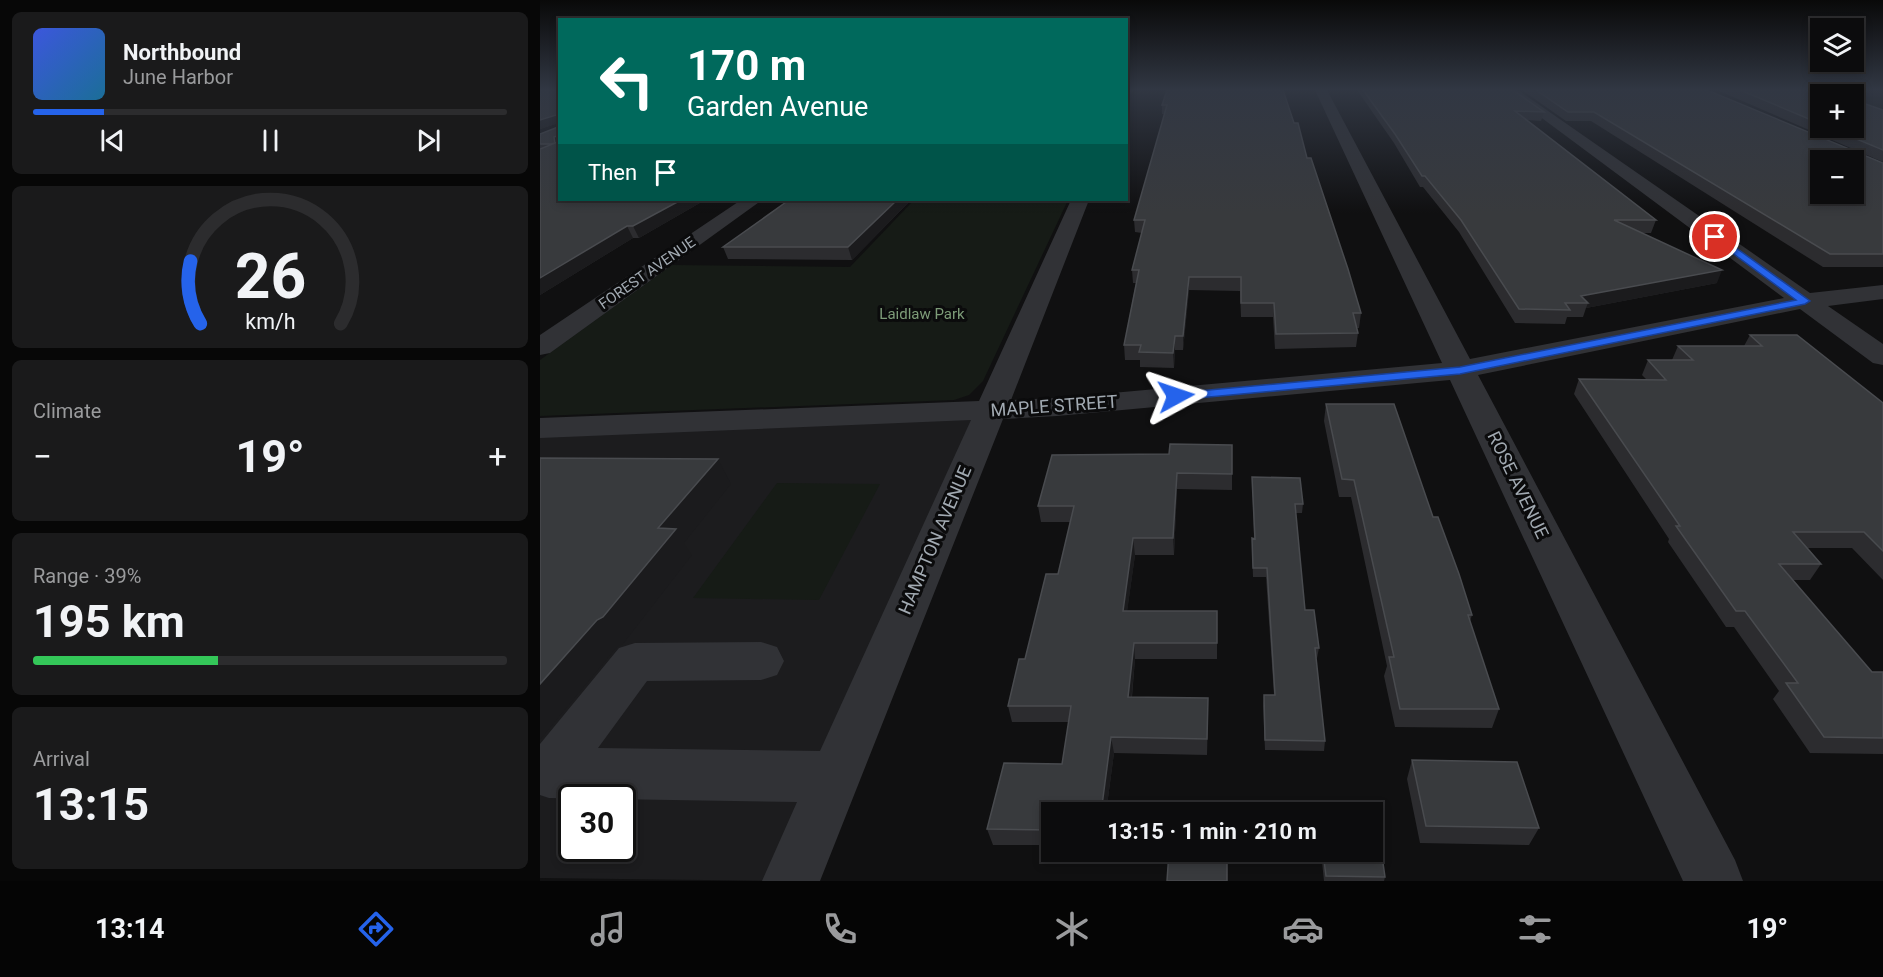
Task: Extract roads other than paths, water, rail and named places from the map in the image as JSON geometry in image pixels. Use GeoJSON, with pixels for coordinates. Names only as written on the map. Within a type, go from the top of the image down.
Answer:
{"type":"FeatureCollection","features":[{"type":"Feature","properties":{"kind":"street","name":"ROSE AVENUE"},"geometry":{"type":"LineString","coordinates":[[1341,131],[1714,881]]}},
{"type":"Feature","properties":{"kind":"street"},"geometry":{"type":"LineString","coordinates":[[1567,131],[1883,357]]}},
{"type":"Feature","properties":{"kind":"street","name":"FOREST AVENUE"},"geometry":{"type":"LineString","coordinates":[[540,347],[752,201]]}},
{"type":"Feature","properties":{"kind":"street","name":"HAMPTON AVENUE"},"geometry":{"type":"LineString","coordinates":[[791,881],[1080,201]]}},
{"type":"Feature","properties":{"kind":"street","name":"MAPLE STREET"},"geometry":{"type":"LineString","coordinates":[[540,428],[1057,407],[1460,370],[1805,301],[1883,292]]}},
{"type":"Feature","properties":{"kind":"street"},"geometry":{"type":"LineString","coordinates":[[761,661],[635,662],[549,773],[835,777]]}},
{"type":"Feature","properties":{"kind":"park label","name":"Laidlaw Park"},"geometry":{"type":"Point","coordinates":[922,314]}}]}
